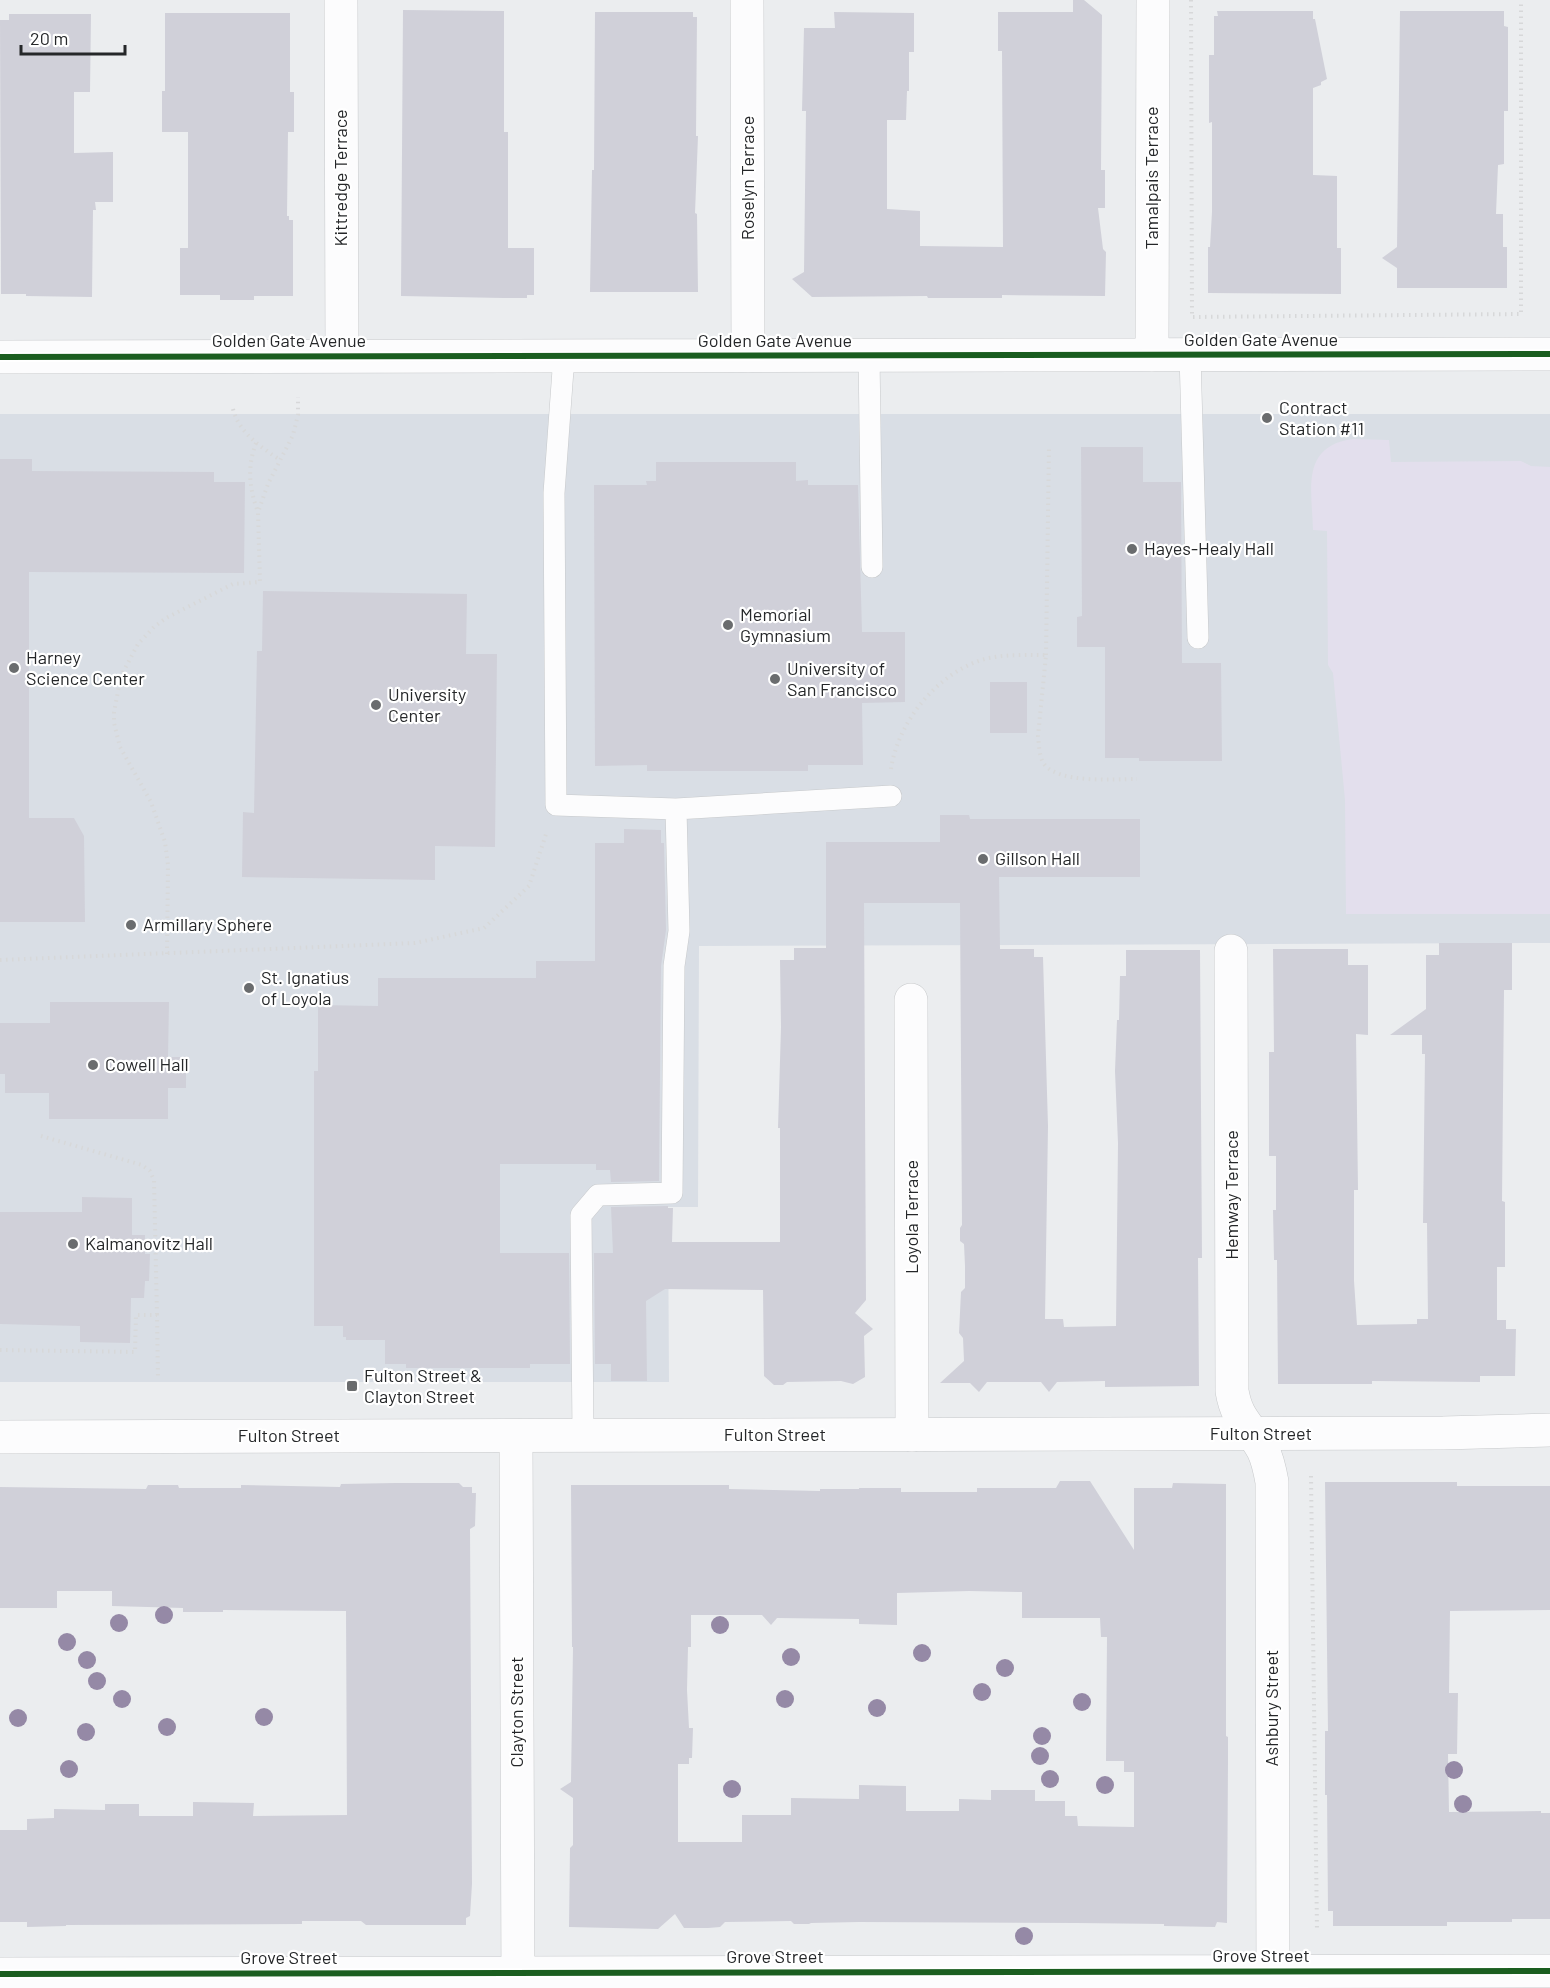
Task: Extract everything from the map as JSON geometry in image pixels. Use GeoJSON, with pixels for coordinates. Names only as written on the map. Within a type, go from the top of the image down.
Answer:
{"type":"FeatureCollection","features":[{"type":"Feature","properties":{"kind":"street","name":"Kittredge Terrace"},"geometry":{"type":"LineString","coordinates":[[341,0],[342,356]]}},
{"type":"Feature","properties":{"kind":"street","name":"Roselyn Terrace"},"geometry":{"type":"LineString","coordinates":[[747,0],[748,356]]}},
{"type":"Feature","properties":{"kind":"street","name":"Tamalpais Terrace"},"geometry":{"type":"LineString","coordinates":[[1152,355],[1153,0]]}},
{"type":"Feature","properties":{"kind":"street","name":"Golden Gate Avenue"},"geometry":{"type":"LineString","coordinates":[[0,357],[1550,354]]}},
{"type":"Feature","properties":{"kind":"street","name":"Hemway Terrace"},"geometry":{"type":"LineString","coordinates":[[1231,951],[1232,1391],[1240,1417],[1252,1434]]}},
{"type":"Feature","properties":{"kind":"street","name":"Loyola Terrace"},"geometry":{"type":"LineString","coordinates":[[911,1000],[912,1435]]}},
{"type":"Feature","properties":{"kind":"street","name":"Fulton Street"},"geometry":{"type":"LineString","coordinates":[[0,1437],[1252,1434],[1550,1430]]}},
{"type":"Feature","properties":{"kind":"street","name":"Ashbury Street"},"geometry":{"type":"LineString","coordinates":[[1252,1434],[1263,1449],[1272,1482],[1273,1979]]}},
{"type":"Feature","properties":{"kind":"street","name":"Clayton Street"},"geometry":{"type":"LineString","coordinates":[[516,1436],[518,1980]]}},
{"type":"Feature","properties":{"kind":"street","name":"Grove Street"},"geometry":{"type":"LineString","coordinates":[[0,1974],[518,1980],[1545,1977]]}},
{"type":"Feature","properties":{"kind":"lane"},"geometry":{"type":"LineString","coordinates":[[869,355],[872,567]]}},
{"type":"Feature","properties":{"kind":"lane"},"geometry":{"type":"LineString","coordinates":[[1190,355],[1198,638]]}},
{"type":"Feature","properties":{"kind":"lane"},"geometry":{"type":"LineString","coordinates":[[564,356],[554,494],[556,805],[676,809],[891,796]]}},
{"type":"Feature","properties":{"kind":"lane"},"geometry":{"type":"LineString","coordinates":[[583,1436],[581,1215],[598,1195],[672,1193],[674,966],[679,931],[676,809]]}},
{"type":"Feature","properties":{"kind":"path"},"geometry":{"type":"LineString","coordinates":[[1191,0],[1192,317],[1521,314],[1521,0]]}},
{"type":"Feature","properties":{"kind":"path"},"geometry":{"type":"LineString","coordinates":[[258,512],[293,435],[298,415],[298,397]]}},
{"type":"Feature","properties":{"kind":"path"},"geometry":{"type":"LineString","coordinates":[[233,409],[242,428],[256,443],[280,460]]}},
{"type":"Feature","properties":{"kind":"path"},"geometry":{"type":"LineString","coordinates":[[167,954],[168,865],[165,842],[154,808],[120,747],[114,723],[115,700],[121,676],[129,660],[138,644],[154,627],[166,618],[233,584],[260,582],[258,512],[249,478],[256,443]]}},
{"type":"Feature","properties":{"kind":"path"},"geometry":{"type":"LineString","coordinates":[[1049,446],[1046,655],[1038,736],[1039,749],[1044,764],[1055,773],[1073,778],[1137,779]]}},
{"type":"Feature","properties":{"kind":"path"},"geometry":{"type":"LineString","coordinates":[[891,796],[891,769],[900,737],[924,701],[943,681],[964,667],[983,660],[1003,656],[1046,655]]}},
{"type":"Feature","properties":{"kind":"path"},"geometry":{"type":"LineString","coordinates":[[0,960],[415,943],[484,928],[529,886],[556,805]]}},
{"type":"Feature","properties":{"kind":"path"},"geometry":{"type":"LineString","coordinates":[[41,1137],[142,1165],[150,1171],[154,1180],[158,1380]]}},
{"type":"Feature","properties":{"kind":"path"},"geometry":{"type":"LineString","coordinates":[[0,1350],[135,1352],[136,1315],[157,1315]]}},
{"type":"Feature","properties":{"kind":"path"},"geometry":{"type":"LineString","coordinates":[[1311,1476],[1317,1930]]}},
{"type":"Feature","properties":{"kind":"shaded area","name":"University of San Francisco"},"geometry":{"type":"Polygon","coordinates":[[[0,414],[1550,414],[1550,943],[699,946],[698,1207],[668,1207],[669,1382],[0,1382],[0,414]]]}},
{"type":"Feature","properties":{"kind":"shaded area"},"geometry":{"type":"Polygon","coordinates":[[[1353,439],[1389,440],[1391,462],[1521,461],[1531,466],[1550,467],[1550,914],[1346,914],[1345,800],[1333,673],[1328,665],[1327,531],[1313,530],[1311,485],[1317,460],[1324,451],[1336,443],[1353,439]]]}},
{"type":"Feature","properties":{"kind":"building"},"geometry":{"type":"Polygon","coordinates":[[[1073,0],[1084,0],[1102,15],[1101,170],[1105,170],[1105,208],[1098,208],[1103,249],[1106,252],[1105,296],[812,297],[792,279],[804,272],[806,111],[802,111],[804,28],[835,28],[834,12],[914,13],[914,52],[909,52],[906,120],[887,120],[887,209],[920,211],[920,246],[1003,247],[1002,51],[998,51],[998,12],[1073,12],[1073,0]]]}},
{"type":"Feature","properties":{"kind":"building"},"geometry":{"type":"Polygon","coordinates":[[[403,10],[504,11],[504,132],[508,132],[508,248],[534,248],[534,295],[527,295],[527,298],[401,296],[403,10]]]}},
{"type":"Feature","properties":{"kind":"building"},"geometry":{"type":"Polygon","coordinates":[[[1217,11],[1313,11],[1327,79],[1321,82],[1321,85],[1313,88],[1313,175],[1337,176],[1337,248],[1341,248],[1341,294],[1208,293],[1208,247],[1210,247],[1212,212],[1209,55],[1214,55],[1214,16],[1218,16],[1217,11]]]}},
{"type":"Feature","properties":{"kind":"building"},"geometry":{"type":"Polygon","coordinates":[[[1400,11],[1504,11],[1504,26],[1508,27],[1508,111],[1504,111],[1504,164],[1498,165],[1496,214],[1503,214],[1503,247],[1507,247],[1507,288],[1397,288],[1397,268],[1382,258],[1397,247],[1400,11]]]}},
{"type":"Feature","properties":{"kind":"building"},"geometry":{"type":"Polygon","coordinates":[[[595,12],[693,12],[693,17],[697,17],[696,136],[698,136],[695,213],[697,214],[698,292],[590,292],[592,170],[594,170],[595,12]]]}},
{"type":"Feature","properties":{"kind":"building"},"geometry":{"type":"Polygon","coordinates":[[[165,13],[290,13],[290,92],[294,92],[294,132],[288,132],[287,216],[289,220],[293,220],[293,296],[254,296],[254,300],[220,300],[220,295],[180,295],[180,248],[188,248],[188,132],[162,132],[162,91],[165,91],[165,13]]]}},
{"type":"Feature","properties":{"kind":"building"},"geometry":{"type":"Polygon","coordinates":[[[9,14],[91,14],[90,92],[74,92],[74,153],[113,152],[113,202],[95,202],[96,210],[93,210],[92,297],[1,294],[0,20],[9,20],[9,14]]]}},
{"type":"Feature","properties":{"kind":"building","name":"Hayes-Healy Hall"},"geometry":{"type":"Polygon","coordinates":[[[1081,447],[1143,447],[1143,482],[1181,482],[1182,663],[1221,663],[1222,761],[1139,761],[1139,758],[1105,758],[1105,647],[1077,647],[1077,617],[1082,616],[1081,447]]]}},
{"type":"Feature","properties":{"kind":"building","name":"Harney Science Center"},"geometry":{"type":"Polygon","coordinates":[[[0,459],[32,459],[32,471],[214,472],[214,482],[245,482],[244,573],[29,572],[29,818],[74,818],[84,836],[85,922],[0,922],[0,459]]]}},
{"type":"Feature","properties":{"kind":"building","name":"Memorial Gymnasium"},"geometry":{"type":"Polygon","coordinates":[[[656,462],[796,462],[796,481],[808,480],[808,485],[858,485],[862,632],[905,632],[905,702],[862,703],[863,765],[808,765],[808,771],[647,771],[647,765],[595,766],[594,485],[647,485],[646,481],[656,481],[656,462]]]}},
{"type":"Feature","properties":{"kind":"building","name":"University Center"},"geometry":{"type":"Polygon","coordinates":[[[263,591],[467,594],[466,654],[497,654],[495,847],[435,846],[435,880],[242,877],[243,812],[254,813],[257,651],[262,651],[263,591]]]}},
{"type":"Feature","properties":{"kind":"building"},"geometry":{"type":"Polygon","coordinates":[[[990,682],[1027,682],[1027,733],[990,733],[990,682]]]}},
{"type":"Feature","properties":{"kind":"building"},"geometry":{"type":"Polygon","coordinates":[[[940,815],[969,815],[970,819],[1140,819],[1140,877],[999,877],[1000,949],[1034,949],[1034,957],[1043,957],[1048,1126],[1045,1319],[1063,1319],[1064,1327],[1116,1326],[1118,1143],[1115,1071],[1120,976],[1126,976],[1126,950],[1200,950],[1202,1258],[1198,1258],[1199,1386],[1105,1387],[1105,1381],[1057,1382],[1049,1392],[1041,1382],[987,1382],[979,1392],[970,1383],[940,1383],[964,1361],[963,1338],[959,1333],[961,1292],[965,1288],[964,1244],[960,1241],[962,1225],[960,903],[864,903],[866,1300],[855,1313],[873,1329],[864,1336],[865,1377],[853,1384],[841,1381],[787,1382],[783,1385],[774,1385],[764,1376],[763,1290],[665,1289],[646,1301],[647,1381],[611,1381],[611,1364],[595,1364],[594,1253],[613,1253],[611,1207],[668,1206],[668,1208],[673,1208],[672,1242],[780,1242],[780,1128],[778,1128],[780,960],[794,960],[794,948],[826,948],[826,842],[940,842],[940,815]]]}},
{"type":"Feature","properties":{"kind":"building"},"geometry":{"type":"Polygon","coordinates":[[[624,829],[661,830],[661,843],[664,843],[666,930],[661,966],[659,1181],[611,1182],[610,1170],[596,1170],[596,1164],[500,1164],[500,1253],[569,1253],[570,1364],[530,1364],[530,1368],[406,1368],[406,1364],[385,1364],[385,1340],[346,1340],[346,1337],[343,1337],[343,1326],[314,1326],[314,1071],[318,1071],[318,1005],[378,1006],[378,978],[536,978],[536,961],[595,961],[595,843],[624,843],[624,829]]]}},
{"type":"Feature","properties":{"kind":"building"},"geometry":{"type":"Polygon","coordinates":[[[1439,943],[1512,943],[1512,990],[1504,990],[1502,1201],[1505,1202],[1505,1267],[1497,1267],[1497,1320],[1506,1320],[1506,1329],[1516,1329],[1515,1376],[1480,1376],[1480,1382],[1372,1381],[1372,1384],[1278,1384],[1277,1260],[1274,1260],[1273,1210],[1276,1210],[1276,1156],[1269,1156],[1269,1052],[1274,1052],[1273,949],[1348,949],[1348,965],[1368,965],[1368,1035],[1356,1034],[1358,1190],[1354,1190],[1354,1281],[1357,1325],[1417,1324],[1417,1319],[1428,1319],[1427,1223],[1423,1223],[1425,1054],[1422,1054],[1422,1035],[1390,1035],[1426,1009],[1426,955],[1439,955],[1439,943]]]}},
{"type":"Feature","properties":{"kind":"building","name":"Cowell Hall"},"geometry":{"type":"Polygon","coordinates":[[[50,1002],[169,1002],[168,1057],[186,1057],[186,1088],[168,1088],[168,1119],[49,1119],[49,1093],[5,1093],[5,1074],[0,1074],[0,1023],[50,1023],[50,1002]]]}},
{"type":"Feature","properties":{"kind":"building","name":"Kalmanovitz Hall"},"geometry":{"type":"Polygon","coordinates":[[[82,1197],[132,1198],[132,1235],[145,1235],[145,1254],[150,1254],[149,1281],[145,1281],[144,1298],[131,1298],[130,1343],[80,1342],[80,1326],[0,1324],[0,1212],[82,1212],[82,1197]]]}},
{"type":"Feature","properties":{"kind":"building"},"geometry":{"type":"Polygon","coordinates":[[[1060,1481],[1090,1481],[1134,1550],[1134,1488],[1172,1488],[1173,1483],[1226,1484],[1227,1923],[1217,1922],[1215,1927],[1077,1923],[794,1924],[791,1921],[725,1922],[720,1927],[684,1928],[675,1914],[658,1929],[569,1927],[573,1798],[560,1789],[571,1782],[573,1647],[571,1485],[729,1485],[729,1489],[820,1491],[820,1489],[901,1488],[901,1492],[977,1492],[977,1488],[1056,1488],[1060,1481]],[[1022,1592],[897,1593],[897,1625],[859,1624],[859,1619],[777,1618],[771,1625],[762,1615],[691,1615],[687,1690],[689,1728],[693,1728],[692,1758],[689,1758],[689,1764],[678,1764],[678,1842],[742,1842],[742,1815],[791,1815],[791,1798],[859,1799],[859,1785],[906,1786],[906,1811],[959,1811],[959,1799],[991,1800],[991,1790],[1035,1790],[1035,1801],[1065,1801],[1065,1816],[1077,1816],[1078,1826],[1134,1827],[1134,1772],[1124,1772],[1124,1761],[1106,1761],[1107,1637],[1101,1637],[1100,1618],[1022,1618],[1022,1592]]]}},
{"type":"Feature","properties":{"kind":"building"},"geometry":{"type":"Polygon","coordinates":[[[1325,1482],[1457,1482],[1457,1486],[1550,1486],[1550,1610],[1450,1611],[1449,1693],[1458,1693],[1457,1754],[1448,1754],[1449,1812],[1541,1811],[1541,1813],[1550,1813],[1550,1919],[1512,1919],[1512,1922],[1447,1922],[1447,1926],[1333,1926],[1333,1911],[1328,1911],[1327,1795],[1325,1795],[1325,1731],[1328,1731],[1325,1482]]]}},
{"type":"Feature","properties":{"kind":"building"},"geometry":{"type":"Polygon","coordinates":[[[459,1483],[463,1487],[472,1487],[472,1493],[476,1493],[475,1526],[470,1529],[472,1884],[470,1916],[466,1918],[466,1925],[366,1925],[361,1921],[302,1921],[302,1924],[27,1927],[27,1922],[0,1922],[0,1830],[27,1830],[27,1819],[54,1818],[54,1809],[105,1810],[105,1804],[139,1804],[139,1816],[193,1816],[193,1802],[254,1803],[253,1816],[347,1815],[346,1611],[183,1612],[183,1608],[112,1606],[112,1591],[57,1591],[57,1608],[0,1608],[0,1487],[146,1489],[148,1485],[178,1485],[179,1488],[241,1488],[241,1485],[340,1487],[341,1484],[459,1483]]]}},
{"type":"Feature","properties":{"kind":"cycle path"},"geometry":{"type":"LineString","coordinates":[[0,357],[1550,354]]}},
{"type":"Feature","properties":{"kind":"cycle path"},"geometry":{"type":"LineString","coordinates":[[0,1974],[1550,1971]]}},
{"type":"Feature","properties":{"kind":"place","name":"Contract Station #11"},"geometry":{"type":"Point","coordinates":[1267,418]}},
{"type":"Feature","properties":{"kind":"place","name":"Hayes-Healy Hall"},"geometry":{"type":"Point","coordinates":[1132,549]}},
{"type":"Feature","properties":{"kind":"place","name":"Memorial Gymnasium"},"geometry":{"type":"Point","coordinates":[728,625]}},
{"type":"Feature","properties":{"kind":"place","name":"Harney Science Center"},"geometry":{"type":"Point","coordinates":[14,668]}},
{"type":"Feature","properties":{"kind":"place","name":"University of San Francisco"},"geometry":{"type":"Point","coordinates":[775,679]}},
{"type":"Feature","properties":{"kind":"place","name":"University Center"},"geometry":{"type":"Point","coordinates":[376,705]}},
{"type":"Feature","properties":{"kind":"place","name":"Gillson Hall"},"geometry":{"type":"Point","coordinates":[983,859]}},
{"type":"Feature","properties":{"kind":"place","name":"Armillary Sphere"},"geometry":{"type":"Point","coordinates":[131,925]}},
{"type":"Feature","properties":{"kind":"place","name":"St. Ignatius of Loyola"},"geometry":{"type":"Point","coordinates":[249,988]}},
{"type":"Feature","properties":{"kind":"place","name":"Cowell Hall"},"geometry":{"type":"Point","coordinates":[93,1065]}},
{"type":"Feature","properties":{"kind":"place","name":"Kalmanovitz Hall"},"geometry":{"type":"Point","coordinates":[73,1244]}},
{"type":"Feature","properties":{"kind":"place","name":"Fulton Street & Clayton Street"},"geometry":{"type":"Point","coordinates":[352,1386]}}]}
